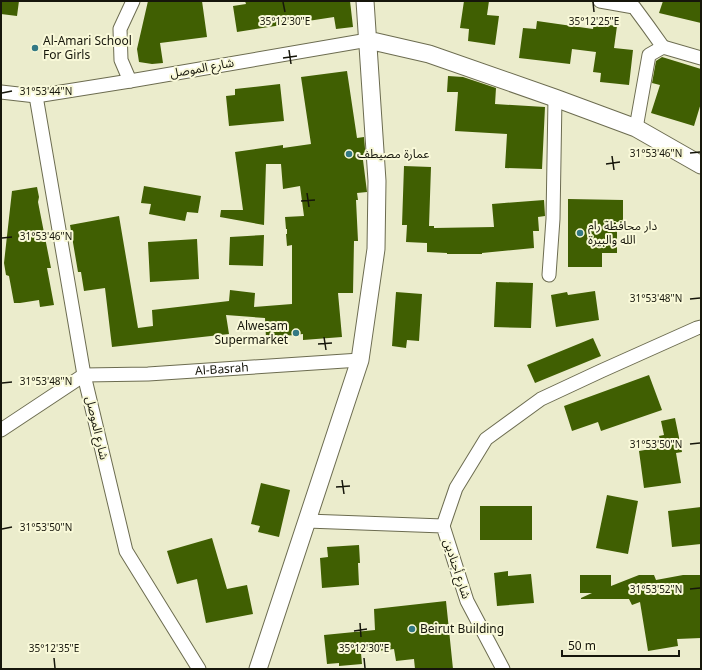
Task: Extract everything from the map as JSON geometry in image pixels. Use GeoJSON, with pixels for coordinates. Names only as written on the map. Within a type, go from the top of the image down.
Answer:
{"type":"FeatureCollection","features":[{"type":"Feature","properties":{"kind":"street"},"geometry":{"type":"LineString","coordinates":[[130,81],[121,60],[120,29],[133,1]]}},
{"type":"Feature","properties":{"kind":"street"},"geometry":{"type":"LineString","coordinates":[[258,669],[360,360],[376,249],[377,181],[365,1]]}},
{"type":"Feature","properties":{"kind":"street"},"geometry":{"type":"LineString","coordinates":[[600,1],[634,7],[662,48]]}},
{"type":"Feature","properties":{"kind":"street"},"geometry":{"type":"LineString","coordinates":[[368,40],[429,54],[636,128],[701,165]]}},
{"type":"Feature","properties":{"kind":"street","name":"شارع الموصل"},"geometry":{"type":"LineString","coordinates":[[1,92],[36,96],[368,40]]}},
{"type":"Feature","properties":{"kind":"street"},"geometry":{"type":"LineString","coordinates":[[636,128],[649,55],[662,48],[701,58]]}},
{"type":"Feature","properties":{"kind":"street","name":"شارع الموصل"},"geometry":{"type":"LineString","coordinates":[[36,96],[84,375],[126,551],[199,669]]}},
{"type":"Feature","properties":{"kind":"street"},"geometry":{"type":"LineString","coordinates":[[550,275],[553,219],[555,98]]}},
{"type":"Feature","properties":{"kind":"street"},"geometry":{"type":"LineString","coordinates":[[443,526],[456,488],[486,439],[541,399],[701,327]]}},
{"type":"Feature","properties":{"kind":"street","name":"Al-Basrah"},"geometry":{"type":"LineString","coordinates":[[84,375],[148,374],[360,360]]}},
{"type":"Feature","properties":{"kind":"street"},"geometry":{"type":"LineString","coordinates":[[1,430],[84,375]]}},
{"type":"Feature","properties":{"kind":"street","name":"شارع أجنادين"},"geometry":{"type":"LineString","coordinates":[[307,521],[443,526],[467,601],[503,669]]}},
{"type":"Feature","properties":{"kind":"building"},"geometry":{"type":"Polygon","coordinates":[[[1,1],[19,1],[17,16],[1,14],[1,1]]]}},
{"type":"Feature","properties":{"kind":"building"},"geometry":{"type":"Polygon","coordinates":[[[148,1],[202,1],[207,37],[160,43],[163,63],[152,64],[139,62],[137,49],[148,1]]]}},
{"type":"Feature","properties":{"kind":"building"},"geometry":{"type":"Polygon","coordinates":[[[245,1],[350,1],[353,27],[336,29],[334,17],[237,32],[233,6],[246,4],[245,1]]]}},
{"type":"Feature","properties":{"kind":"building"},"geometry":{"type":"Polygon","coordinates":[[[464,1],[489,1],[487,15],[499,16],[495,45],[468,41],[469,29],[460,28],[464,1]]]}},
{"type":"Feature","properties":{"kind":"building"},"geometry":{"type":"Polygon","coordinates":[[[663,1],[701,1],[701,23],[659,13],[663,1]]]}},
{"type":"Feature","properties":{"kind":"building"},"geometry":{"type":"Polygon","coordinates":[[[537,21],[593,29],[594,23],[617,26],[614,48],[633,50],[629,85],[600,82],[601,73],[593,72],[596,52],[572,49],[570,64],[519,58],[523,28],[536,29],[537,21]]]}},
{"type":"Feature","properties":{"kind":"building"},"geometry":{"type":"Polygon","coordinates":[[[662,57],[701,69],[701,103],[694,126],[651,113],[660,85],[652,83],[656,61],[662,57]]]}},
{"type":"Feature","properties":{"kind":"building"},"geometry":{"type":"Polygon","coordinates":[[[347,71],[357,138],[364,137],[366,160],[363,160],[367,192],[357,193],[358,200],[356,200],[358,241],[354,241],[353,293],[338,293],[342,337],[303,340],[303,334],[266,338],[265,318],[226,315],[229,334],[112,347],[105,288],[84,291],[81,272],[78,272],[70,225],[119,216],[138,328],[153,326],[152,310],[229,301],[230,290],[255,293],[254,307],[292,304],[292,245],[287,246],[285,217],[304,216],[300,186],[283,189],[281,164],[266,164],[264,225],[220,217],[221,210],[243,210],[235,152],[283,145],[283,148],[311,144],[301,77],[347,71]]]}},
{"type":"Feature","properties":{"kind":"building"},"geometry":{"type":"Polygon","coordinates":[[[448,76],[463,77],[496,88],[495,104],[545,107],[542,169],[505,168],[507,134],[455,131],[458,92],[447,92],[448,76]]]}},
{"type":"Feature","properties":{"kind":"building"},"geometry":{"type":"Polygon","coordinates":[[[280,84],[284,121],[229,126],[226,96],[235,95],[235,89],[280,84]]]}},
{"type":"Feature","properties":{"kind":"building"},"geometry":{"type":"Polygon","coordinates":[[[404,166],[431,167],[429,226],[434,226],[434,228],[494,227],[492,204],[544,200],[545,216],[538,217],[539,231],[533,231],[534,248],[482,254],[447,254],[427,252],[427,243],[406,242],[407,225],[402,225],[404,166]]]}},
{"type":"Feature","properties":{"kind":"building"},"geometry":{"type":"Polygon","coordinates":[[[144,186],[201,196],[198,213],[187,212],[185,221],[149,214],[151,204],[141,203],[144,186]]]}},
{"type":"Feature","properties":{"kind":"building"},"geometry":{"type":"Polygon","coordinates":[[[37,187],[39,197],[38,202],[51,268],[47,268],[54,305],[40,307],[39,300],[14,303],[9,276],[6,275],[4,263],[12,191],[37,187]]]}},
{"type":"Feature","properties":{"kind":"building"},"geometry":{"type":"Polygon","coordinates":[[[568,199],[623,200],[623,222],[617,222],[617,253],[602,253],[602,267],[568,267],[568,199]]]}},
{"type":"Feature","properties":{"kind":"building"},"geometry":{"type":"Polygon","coordinates":[[[264,235],[263,266],[229,265],[230,237],[264,235]]]}},
{"type":"Feature","properties":{"kind":"building"},"geometry":{"type":"Polygon","coordinates":[[[197,239],[199,279],[150,282],[148,242],[197,239]]]}},
{"type":"Feature","properties":{"kind":"building"},"geometry":{"type":"Polygon","coordinates":[[[496,282],[533,283],[531,328],[494,327],[496,282]]]}},
{"type":"Feature","properties":{"kind":"building"},"geometry":{"type":"Polygon","coordinates":[[[595,291],[599,320],[556,327],[551,295],[567,292],[568,295],[595,291]]]}},
{"type":"Feature","properties":{"kind":"building"},"geometry":{"type":"Polygon","coordinates":[[[396,292],[422,294],[419,341],[407,340],[406,348],[392,346],[396,292]]]}},
{"type":"Feature","properties":{"kind":"building"},"geometry":{"type":"Polygon","coordinates":[[[593,338],[601,356],[535,383],[527,365],[593,338]]]}},
{"type":"Feature","properties":{"kind":"building"},"geometry":{"type":"Polygon","coordinates":[[[649,375],[662,410],[601,431],[598,422],[572,431],[564,406],[649,375]]]}},
{"type":"Feature","properties":{"kind":"building"},"geometry":{"type":"Polygon","coordinates":[[[675,418],[682,452],[676,453],[681,483],[644,488],[639,451],[662,447],[659,436],[664,435],[661,421],[675,418]]]}},
{"type":"Feature","properties":{"kind":"building"},"geometry":{"type":"Polygon","coordinates":[[[261,483],[290,490],[279,537],[258,532],[260,526],[251,524],[261,483]]]}},
{"type":"Feature","properties":{"kind":"building"},"geometry":{"type":"Polygon","coordinates":[[[607,495],[638,501],[628,554],[596,548],[607,495]]]}},
{"type":"Feature","properties":{"kind":"building"},"geometry":{"type":"Polygon","coordinates":[[[480,506],[532,506],[532,540],[480,540],[480,506]]]}},
{"type":"Feature","properties":{"kind":"building"},"geometry":{"type":"Polygon","coordinates":[[[701,507],[701,544],[672,547],[668,511],[701,507]]]}},
{"type":"Feature","properties":{"kind":"building"},"geometry":{"type":"Polygon","coordinates":[[[212,538],[227,589],[247,585],[253,614],[206,623],[197,579],[177,584],[167,551],[212,538]]]}},
{"type":"Feature","properties":{"kind":"building"},"geometry":{"type":"Polygon","coordinates":[[[359,545],[359,585],[322,588],[320,558],[328,557],[327,547],[359,545]]]}},
{"type":"Feature","properties":{"kind":"building"},"geometry":{"type":"Polygon","coordinates":[[[508,571],[508,576],[531,574],[534,603],[497,606],[494,573],[508,571]]]}},
{"type":"Feature","properties":{"kind":"building"},"geometry":{"type":"Polygon","coordinates":[[[580,575],[611,575],[611,586],[639,575],[654,575],[656,580],[683,575],[701,575],[701,638],[677,639],[678,646],[648,651],[640,602],[632,605],[629,599],[581,599],[592,593],[580,593],[580,575]]]}},
{"type":"Feature","properties":{"kind":"building","name":"Beirut Building"},"geometry":{"type":"Polygon","coordinates":[[[446,601],[453,669],[415,669],[414,659],[396,661],[394,649],[361,653],[362,664],[339,666],[339,663],[327,664],[324,635],[375,630],[374,609],[446,601]]]}},
{"type":"Feature","properties":{"kind":"place","name":"Al-Amari School For Girls"},"geometry":{"type":"Point","coordinates":[35,48]}},
{"type":"Feature","properties":{"kind":"place","name":"عمارة مصيطف"},"geometry":{"type":"Point","coordinates":[349,154]}},
{"type":"Feature","properties":{"kind":"place","name":"دار محافظة رام الله والبيرة"},"geometry":{"type":"Point","coordinates":[580,233]}},
{"type":"Feature","properties":{"kind":"place","name":"Alwesam Supermarket"},"geometry":{"type":"Point","coordinates":[296,333]}},
{"type":"Feature","properties":{"kind":"place","name":"Beirut Building"},"geometry":{"type":"Point","coordinates":[412,629]}}]}
